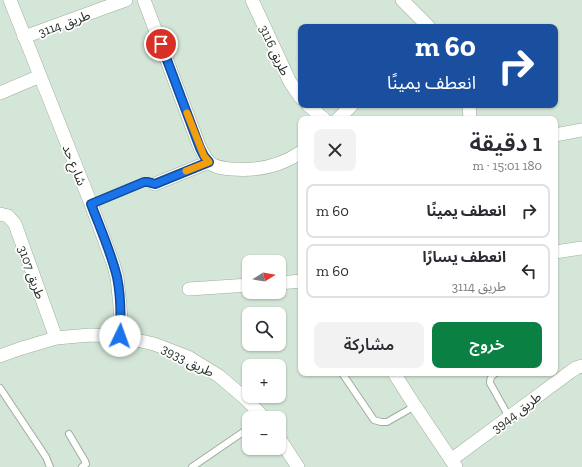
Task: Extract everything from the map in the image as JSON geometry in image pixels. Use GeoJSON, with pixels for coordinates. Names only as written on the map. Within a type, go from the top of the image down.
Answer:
{"type":"FeatureCollection","features":[{"type":"Feature","properties":{"kind":"street","name":"شارع حد"},"geometry":{"type":"LineString","coordinates":[[10,0],[108,249],[117,277],[121,321],[120,336]]}},
{"type":"Feature","properties":{"kind":"street","name":"طريق 3114"},"geometry":{"type":"LineString","coordinates":[[24,37],[126,0]]}},
{"type":"Feature","properties":{"kind":"street"},"geometry":{"type":"LineString","coordinates":[[144,0],[200,148],[209,162],[222,168],[246,170],[259,169],[283,162],[298,154]]}},
{"type":"Feature","properties":{"kind":"street","name":"طريق 3116"},"geometry":{"type":"LineString","coordinates":[[252,0],[290,82],[298,94]]}},
{"type":"Feature","properties":{"kind":"street"},"geometry":{"type":"LineString","coordinates":[[402,0],[426,24]]}},
{"type":"Feature","properties":{"kind":"street"},"geometry":{"type":"LineString","coordinates":[[0,93],[40,76]]}},
{"type":"Feature","properties":{"kind":"street"},"geometry":{"type":"LineString","coordinates":[[311,108],[321,116]]}},
{"type":"Feature","properties":{"kind":"street"},"geometry":{"type":"LineString","coordinates":[[341,116],[349,108]]}},
{"type":"Feature","properties":{"kind":"street"},"geometry":{"type":"LineString","coordinates":[[558,134],[582,130]]}},
{"type":"Feature","properties":{"kind":"street"},"geometry":{"type":"LineString","coordinates":[[155,184],[209,162]]}},
{"type":"Feature","properties":{"kind":"street","name":"طريق 3107"},"geometry":{"type":"LineString","coordinates":[[0,214],[8,216],[15,224],[56,338]]}},
{"type":"Feature","properties":{"kind":"street"},"geometry":{"type":"LineString","coordinates":[[558,252],[582,248]]}},
{"type":"Feature","properties":{"kind":"street"},"geometry":{"type":"LineString","coordinates":[[286,282],[298,281]]}},
{"type":"Feature","properties":{"kind":"street"},"geometry":{"type":"LineString","coordinates":[[189,289],[242,285]]}},
{"type":"Feature","properties":{"kind":"street","name":"طريق 3933"},"geometry":{"type":"LineString","coordinates":[[0,356],[56,338],[90,335],[120,336],[154,344],[188,357],[219,376],[246,399],[257,411]]}},
{"type":"Feature","properties":{"kind":"street","name":"طريق 3944"},"geometry":{"type":"LineString","coordinates":[[397,376],[454,464],[509,417],[570,372],[582,366]]}},
{"type":"Feature","properties":{"kind":"street"},"geometry":{"type":"LineString","coordinates":[[286,449],[298,467]]}},
{"type":"Feature","properties":{"kind":"lane"},"geometry":{"type":"LineString","coordinates":[[91,204],[144,182],[155,184]]}},
{"type":"Feature","properties":{"kind":"lane"},"geometry":{"type":"LineString","coordinates":[[344,376],[374,420],[387,422],[415,406]]}},
{"type":"Feature","properties":{"kind":"lane"},"geometry":{"type":"LineString","coordinates":[[492,376],[490,383],[509,417]]}},
{"type":"Feature","properties":{"kind":"lane"},"geometry":{"type":"LineString","coordinates":[[0,388],[46,457],[50,467]]}},
{"type":"Feature","properties":{"kind":"lane"},"geometry":{"type":"LineString","coordinates":[[192,467],[242,433]]}},
{"type":"Feature","properties":{"kind":"lane"},"geometry":{"type":"LineString","coordinates":[[69,434],[86,464],[82,467]]}},
{"type":"Feature","properties":{"kind":"slow traffic"},"geometry":{"type":"LineString","coordinates":[[186,171],[209,162],[200,148],[187,113]]}},
{"type":"Feature","properties":{"kind":"route"},"geometry":{"type":"LineString","coordinates":[[120,336],[121,321],[117,277],[91,204],[144,182],[155,184],[209,162],[200,148],[161,44]]}}]}
